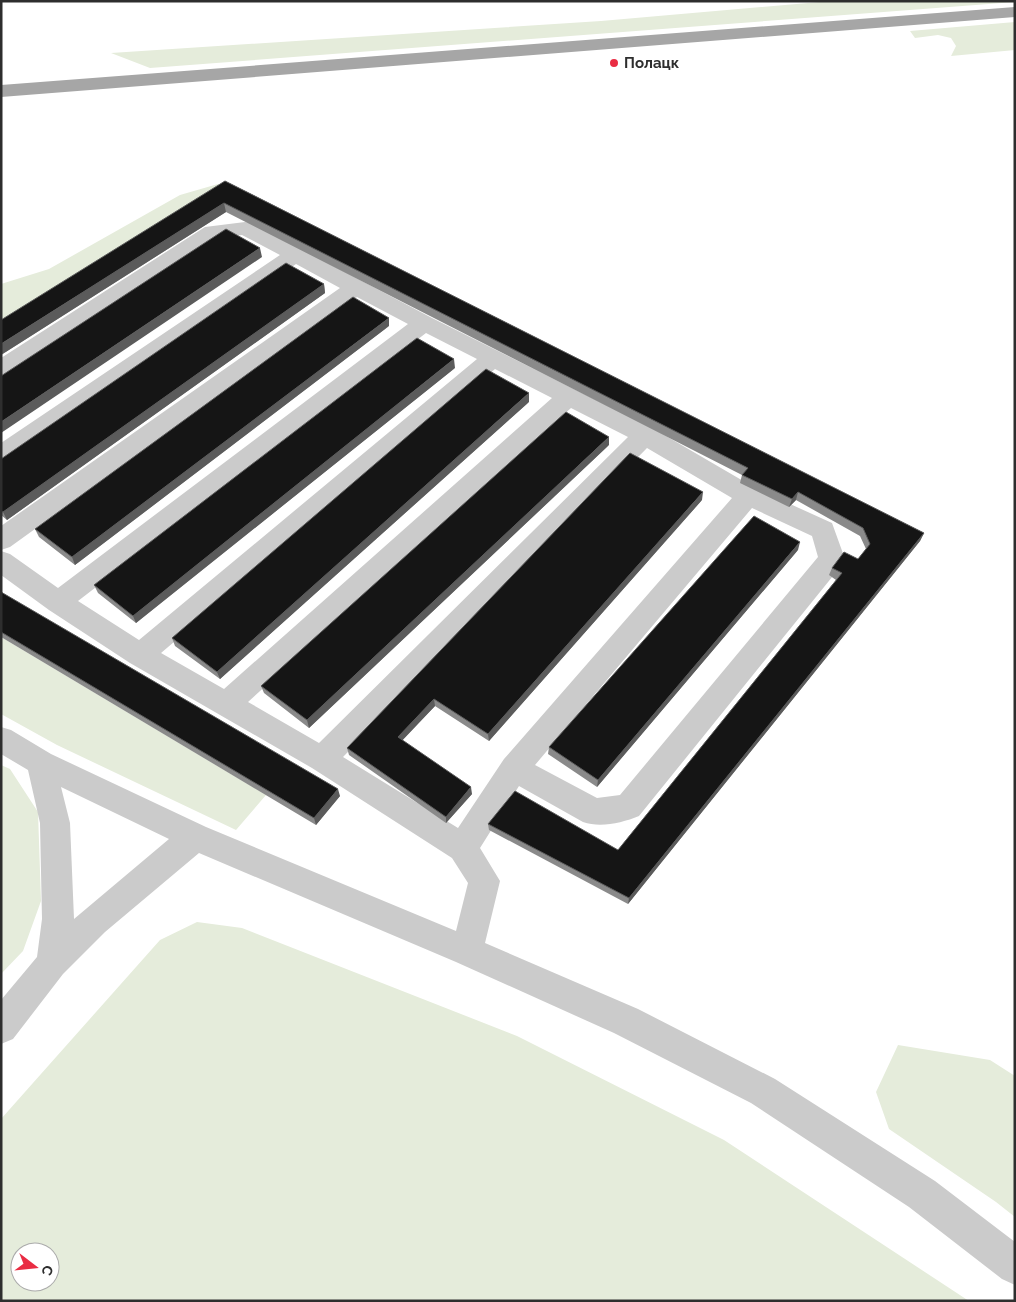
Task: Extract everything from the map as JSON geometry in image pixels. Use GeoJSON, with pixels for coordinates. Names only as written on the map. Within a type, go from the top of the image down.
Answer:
{"type":"FeatureCollection","features":[{"type":"Feature","properties":{"kind":"main road"},"geometry":{"type":"LineString","coordinates":[[1,91],[1015,12]]}},
{"type":"Feature","properties":{"kind":"street"},"geometry":{"type":"LineString","coordinates":[[1,369],[212,232],[245,228],[356,288],[645,435],[748,496],[823,530],[832,559],[628,806],[594,812],[514,768]]}},
{"type":"Feature","properties":{"kind":"street"},"geometry":{"type":"LineString","coordinates":[[1,455],[294,255]]}},
{"type":"Feature","properties":{"kind":"street"},"geometry":{"type":"LineString","coordinates":[[1,540],[356,288]]}},
{"type":"Feature","properties":{"kind":"street"},"geometry":{"type":"LineString","coordinates":[[58,602],[424,323]]}},
{"type":"Feature","properties":{"kind":"street"},"geometry":{"type":"LineString","coordinates":[[140,655],[493,358]]}},
{"type":"Feature","properties":{"kind":"street"},"geometry":{"type":"LineString","coordinates":[[227,704],[568,397]]}},
{"type":"Feature","properties":{"kind":"street"},"geometry":{"type":"LineString","coordinates":[[322,759],[645,435]]}},
{"type":"Feature","properties":{"kind":"street"},"geometry":{"type":"LineString","coordinates":[[463,848],[514,768],[748,496]]}},
{"type":"Feature","properties":{"kind":"street"},"geometry":{"type":"LineString","coordinates":[[1,561],[58,602],[140,655],[322,759],[463,848],[484,881],[467,951]]}},
{"type":"Feature","properties":{"kind":"street"},"geometry":{"type":"LineString","coordinates":[[1,739],[42,763],[195,837],[467,951],[626,1021],[763,1091],[922,1194],[1015,1266]]}},
{"type":"Feature","properties":{"kind":"street"},"geometry":{"type":"LineString","coordinates":[[42,763],[55,824],[58,920],[52,963]]}},
{"type":"Feature","properties":{"kind":"street"},"geometry":{"type":"LineString","coordinates":[[1,1026],[52,963],[94,921],[195,837]]}},
{"type":"Feature","properties":{"kind":"green space"},"geometry":{"type":"Polygon","coordinates":[[[831,1],[1015,2],[150,68],[111,53],[601,21],[831,1]]]}},
{"type":"Feature","properties":{"kind":"green space"},"geometry":{"type":"Polygon","coordinates":[[[1015,22],[1015,50],[951,56],[956,46],[951,38],[938,35],[915,38],[910,31],[1015,22]]]}},
{"type":"Feature","properties":{"kind":"green space"},"geometry":{"type":"Polygon","coordinates":[[[218,184],[226,190],[1,331],[1,284],[49,269],[180,195],[218,184]]]}},
{"type":"Feature","properties":{"kind":"green space"},"geometry":{"type":"Polygon","coordinates":[[[1,637],[266,795],[236,830],[57,745],[1,714],[1,637]]]}},
{"type":"Feature","properties":{"kind":"green space"},"geometry":{"type":"Polygon","coordinates":[[[1,765],[10,769],[38,812],[41,901],[23,951],[1,974],[1,765]]]}},
{"type":"Feature","properties":{"kind":"green space"},"geometry":{"type":"Polygon","coordinates":[[[197,922],[242,928],[517,1036],[724,1140],[969,1301],[1,1301],[1,1119],[160,940],[197,922]]]}},
{"type":"Feature","properties":{"kind":"green space"},"geometry":{"type":"Polygon","coordinates":[[[898,1045],[990,1060],[1015,1076],[1015,1217],[889,1129],[876,1092],[898,1045]]]}},
{"type":"Feature","properties":{"kind":"building"},"geometry":{"type":"Polygon","coordinates":[[[225,181],[924,533],[629,898],[488,824],[515,791],[618,850],[842,573],[832,568],[844,552],[858,559],[870,544],[863,528],[798,492],[792,499],[742,475],[748,468],[224,203],[1,344],[1,320],[225,181]]]}},
{"type":"Feature","properties":{"kind":"building"},"geometry":{"type":"Polygon","coordinates":[[[226,229],[260,248],[1,422],[1,376],[226,229]]]}},
{"type":"Feature","properties":{"kind":"building"},"geometry":{"type":"Polygon","coordinates":[[[286,263],[324,284],[3,512],[1,511],[1,459],[286,263]]]}},
{"type":"Feature","properties":{"kind":"building"},"geometry":{"type":"Polygon","coordinates":[[[353,297],[389,318],[72,557],[35,529],[353,297]]]}},
{"type":"Feature","properties":{"kind":"building"},"geometry":{"type":"Polygon","coordinates":[[[417,338],[454,359],[133,616],[94,585],[417,338]]]}},
{"type":"Feature","properties":{"kind":"building"},"geometry":{"type":"Polygon","coordinates":[[[486,369],[529,393],[217,672],[172,638],[486,369]]]}},
{"type":"Feature","properties":{"kind":"building"},"geometry":{"type":"Polygon","coordinates":[[[566,412],[609,437],[307,720],[261,686],[566,412]]]}},
{"type":"Feature","properties":{"kind":"building"},"geometry":{"type":"Polygon","coordinates":[[[630,453],[703,492],[488,734],[434,699],[398,737],[471,787],[446,817],[347,748],[630,453]]]}},
{"type":"Feature","properties":{"kind":"building"},"geometry":{"type":"Polygon","coordinates":[[[754,516],[800,542],[598,780],[549,747],[754,516]]]}},
{"type":"Feature","properties":{"kind":"building"},"geometry":{"type":"Polygon","coordinates":[[[1,592],[338,789],[314,818],[1,632],[1,592]]]}},
{"type":"Feature","properties":{"kind":"place","name":"Полацк"},"geometry":{"type":"Point","coordinates":[614,63]}}]}
